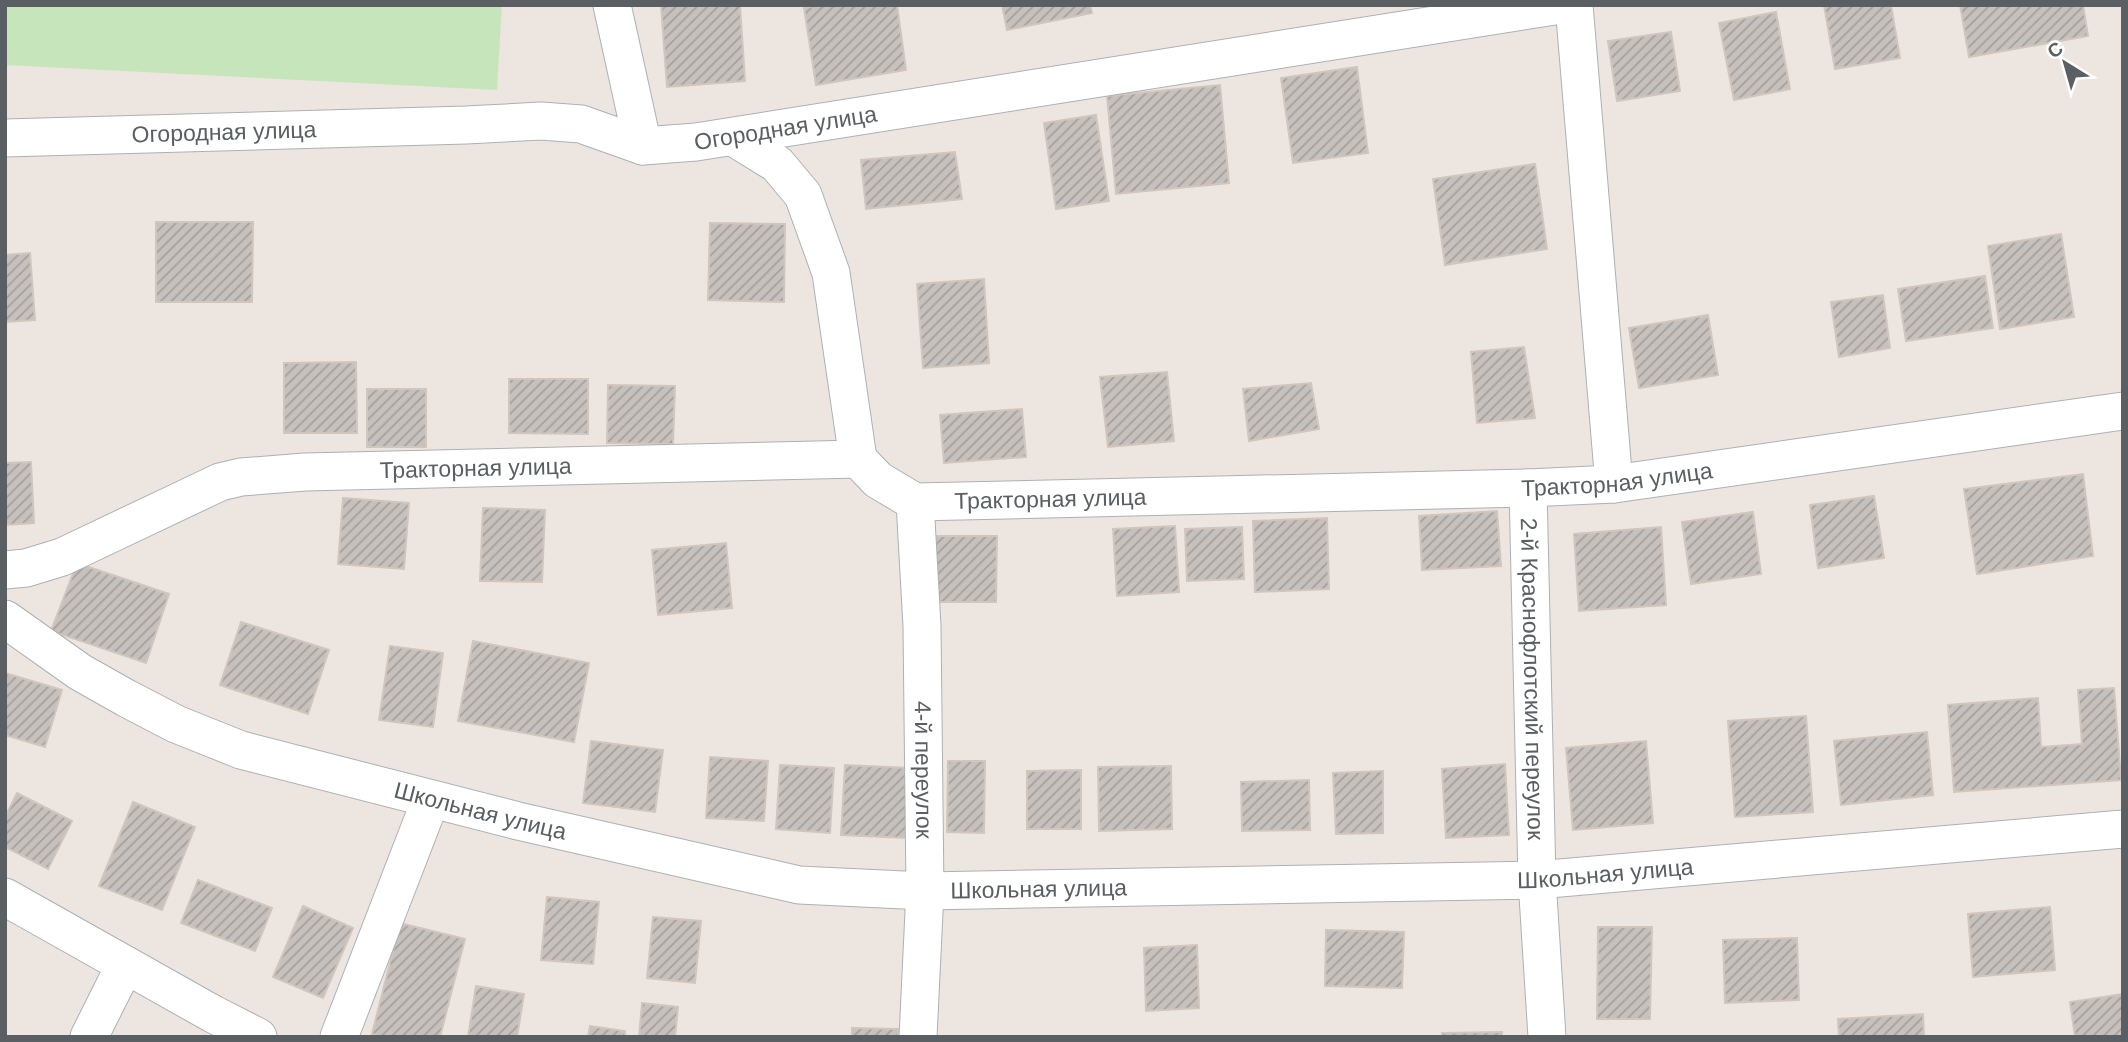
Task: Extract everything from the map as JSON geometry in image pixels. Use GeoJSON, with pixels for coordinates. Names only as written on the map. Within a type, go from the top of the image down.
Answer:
{"type":"FeatureCollection","features":[{"type":"Feature","properties":{"kind":"street"},"geometry":{"type":"LineString","coordinates":[[612,5],[643,146]]}},
{"type":"Feature","properties":{"kind":"street","name":"Огородная улица"},"geometry":{"type":"LineString","coordinates":[[5,138],[541,121],[581,124],[643,146],[733,138],[1561,5]]}},
{"type":"Feature","properties":{"kind":"street"},"geometry":{"type":"LineString","coordinates":[[1574,5],[1614,484]]}},
{"type":"Feature","properties":{"kind":"street"},"geometry":{"type":"LineString","coordinates":[[733,138],[777,164],[803,195],[831,273],[858,459],[878,480],[915,502]]}},
{"type":"Feature","properties":{"kind":"street","name":"Тракторная улица"},"geometry":{"type":"LineString","coordinates":[[915,502],[1614,484],[2123,411]]}},
{"type":"Feature","properties":{"kind":"street","name":"Тракторная улица"},"geometry":{"type":"LineString","coordinates":[[5,570],[26,568],[62,557],[220,482],[241,477],[305,472],[858,459]]}},
{"type":"Feature","properties":{"kind":"street","name":"2-й Краснофлотский переулок"},"geometry":{"type":"LineString","coordinates":[[1528,488],[1537,880],[1548,1037]]}},
{"type":"Feature","properties":{"kind":"street","name":"4-й переулок"},"geometry":{"type":"LineString","coordinates":[[915,502],[922,626],[925,891],[918,1037]]}},
{"type":"Feature","properties":{"kind":"street","name":"Школьная улица"},"geometry":{"type":"LineString","coordinates":[[5,619],[80,672],[176,724],[241,750],[431,799],[799,885],[925,891],[1537,880],[2123,829]]}},
{"type":"Feature","properties":{"kind":"street"},"geometry":{"type":"LineString","coordinates":[[339,1037],[431,799]]}},
{"type":"Feature","properties":{"kind":"street"},"geometry":{"type":"LineString","coordinates":[[5,897],[258,1037]]}},
{"type":"Feature","properties":{"kind":"street"},"geometry":{"type":"LineString","coordinates":[[89,1037],[125,965]]}},
{"type":"Feature","properties":{"kind":"green space"},"geometry":{"type":"Polygon","coordinates":[[[5,5],[502,5],[497,90],[5,65],[5,5]]]}},
{"type":"Feature","properties":{"kind":"building"},"geometry":{"type":"Polygon","coordinates":[[[661,5],[740,5],[745,81],[667,87],[661,5]]]}},
{"type":"Feature","properties":{"kind":"building"},"geometry":{"type":"Polygon","coordinates":[[[820,5],[897,5],[906,70],[816,85],[804,8],[820,5]]]}},
{"type":"Feature","properties":{"kind":"building"},"geometry":{"type":"Polygon","coordinates":[[[1002,5],[1090,5],[1092,13],[1007,30],[1002,5]]]}},
{"type":"Feature","properties":{"kind":"building"},"geometry":{"type":"Polygon","coordinates":[[[1824,5],[1891,5],[1900,58],[1835,69],[1824,5]]]}},
{"type":"Feature","properties":{"kind":"building"},"geometry":{"type":"Polygon","coordinates":[[[1960,5],[2083,5],[2088,36],[1969,57],[1960,5]]]}},
{"type":"Feature","properties":{"kind":"building"},"geometry":{"type":"Polygon","coordinates":[[[1776,12],[1790,89],[1734,100],[1719,23],[1776,12]]]}},
{"type":"Feature","properties":{"kind":"building"},"geometry":{"type":"Polygon","coordinates":[[[1671,32],[1680,91],[1617,101],[1608,41],[1671,32]]]}},
{"type":"Feature","properties":{"kind":"building"},"geometry":{"type":"Polygon","coordinates":[[[1357,67],[1368,153],[1293,163],[1281,78],[1357,67]]]}},
{"type":"Feature","properties":{"kind":"building"},"geometry":{"type":"Polygon","coordinates":[[[1220,85],[1229,183],[1116,194],[1107,96],[1220,85]]]}},
{"type":"Feature","properties":{"kind":"building"},"geometry":{"type":"Polygon","coordinates":[[[1096,115],[1109,201],[1056,209],[1044,123],[1096,115]]]}},
{"type":"Feature","properties":{"kind":"building"},"geometry":{"type":"Polygon","coordinates":[[[955,152],[962,199],[866,209],[861,160],[955,152]]]}},
{"type":"Feature","properties":{"kind":"building"},"geometry":{"type":"Polygon","coordinates":[[[1535,164],[1547,249],[1445,265],[1433,179],[1535,164]]]}},
{"type":"Feature","properties":{"kind":"building"},"geometry":{"type":"Polygon","coordinates":[[[156,222],[253,222],[252,302],[156,302],[156,222]]]}},
{"type":"Feature","properties":{"kind":"building"},"geometry":{"type":"Polygon","coordinates":[[[710,223],[785,224],[784,302],[708,300],[710,223]]]}},
{"type":"Feature","properties":{"kind":"building"},"geometry":{"type":"Polygon","coordinates":[[[2061,234],[2074,317],[2000,329],[1988,246],[2061,234]]]}},
{"type":"Feature","properties":{"kind":"building"},"geometry":{"type":"Polygon","coordinates":[[[30,253],[35,320],[5,322],[5,255],[30,253]]]}},
{"type":"Feature","properties":{"kind":"building"},"geometry":{"type":"Polygon","coordinates":[[[1985,276],[1993,328],[1906,341],[1898,289],[1985,276]]]}},
{"type":"Feature","properties":{"kind":"building"},"geometry":{"type":"Polygon","coordinates":[[[984,279],[989,363],[923,368],[917,284],[984,279]]]}},
{"type":"Feature","properties":{"kind":"building"},"geometry":{"type":"Polygon","coordinates":[[[1883,295],[1890,348],[1839,357],[1831,302],[1883,295]]]}},
{"type":"Feature","properties":{"kind":"building"},"geometry":{"type":"Polygon","coordinates":[[[1708,315],[1718,375],[1639,388],[1629,328],[1708,315]]]}},
{"type":"Feature","properties":{"kind":"building"},"geometry":{"type":"Polygon","coordinates":[[[1524,347],[1535,418],[1477,423],[1471,352],[1524,347]]]}},
{"type":"Feature","properties":{"kind":"building"},"geometry":{"type":"Polygon","coordinates":[[[356,362],[357,433],[284,433],[284,363],[356,362]]]}},
{"type":"Feature","properties":{"kind":"building"},"geometry":{"type":"Polygon","coordinates":[[[1167,372],[1174,441],[1108,447],[1100,377],[1167,372]]]}},
{"type":"Feature","properties":{"kind":"building"},"geometry":{"type":"Polygon","coordinates":[[[509,379],[588,379],[588,434],[509,433],[509,379]]]}},
{"type":"Feature","properties":{"kind":"building"},"geometry":{"type":"Polygon","coordinates":[[[1311,383],[1319,429],[1249,441],[1243,389],[1311,383]]]}},
{"type":"Feature","properties":{"kind":"building"},"geometry":{"type":"Polygon","coordinates":[[[608,385],[675,386],[673,444],[607,443],[608,385]]]}},
{"type":"Feature","properties":{"kind":"building"},"geometry":{"type":"Polygon","coordinates":[[[367,389],[426,389],[426,447],[367,447],[367,389]]]}},
{"type":"Feature","properties":{"kind":"building"},"geometry":{"type":"Polygon","coordinates":[[[1022,409],[1026,457],[944,463],[940,415],[1022,409]]]}},
{"type":"Feature","properties":{"kind":"building"},"geometry":{"type":"Polygon","coordinates":[[[31,462],[34,523],[5,525],[5,463],[31,462]]]}},
{"type":"Feature","properties":{"kind":"building"},"geometry":{"type":"Polygon","coordinates":[[[2083,474],[2093,556],[1977,574],[1964,489],[2083,474]]]}},
{"type":"Feature","properties":{"kind":"building"},"geometry":{"type":"Polygon","coordinates":[[[1874,496],[1884,558],[1818,568],[1810,505],[1874,496]]]}},
{"type":"Feature","properties":{"kind":"building"},"geometry":{"type":"Polygon","coordinates":[[[343,498],[409,503],[404,569],[338,564],[343,498]]]}},
{"type":"Feature","properties":{"kind":"building"},"geometry":{"type":"Polygon","coordinates":[[[483,508],[545,510],[542,582],[480,581],[483,508]]]}},
{"type":"Feature","properties":{"kind":"building"},"geometry":{"type":"Polygon","coordinates":[[[1497,511],[1501,566],[1422,570],[1419,516],[1497,511]]]}},
{"type":"Feature","properties":{"kind":"building"},"geometry":{"type":"Polygon","coordinates":[[[1753,512],[1761,574],[1691,584],[1682,522],[1753,512]]]}},
{"type":"Feature","properties":{"kind":"building"},"geometry":{"type":"Polygon","coordinates":[[[1327,518],[1329,589],[1255,592],[1253,521],[1327,518]]]}},
{"type":"Feature","properties":{"kind":"building"},"geometry":{"type":"Polygon","coordinates":[[[1175,526],[1179,592],[1117,596],[1113,529],[1175,526]]]}},
{"type":"Feature","properties":{"kind":"building"},"geometry":{"type":"Polygon","coordinates":[[[1242,527],[1244,579],[1187,581],[1185,529],[1242,527]]]}},
{"type":"Feature","properties":{"kind":"building"},"geometry":{"type":"Polygon","coordinates":[[[1661,527],[1666,605],[1579,611],[1574,534],[1661,527]]]}},
{"type":"Feature","properties":{"kind":"building"},"geometry":{"type":"Polygon","coordinates":[[[930,536],[997,536],[996,602],[930,602],[930,536]]]}},
{"type":"Feature","properties":{"kind":"building"},"geometry":{"type":"Polygon","coordinates":[[[726,543],[732,608],[658,615],[652,550],[726,543]]]}},
{"type":"Feature","properties":{"kind":"building"},"geometry":{"type":"Polygon","coordinates":[[[77,563],[169,594],[146,663],[51,631],[77,563]]]}},
{"type":"Feature","properties":{"kind":"building"},"geometry":{"type":"Polygon","coordinates":[[[241,622],[329,650],[308,714],[220,685],[241,622]]]}},
{"type":"Feature","properties":{"kind":"building"},"geometry":{"type":"Polygon","coordinates":[[[473,641],[589,663],[574,742],[458,721],[473,641]]]}},
{"type":"Feature","properties":{"kind":"building"},"geometry":{"type":"Polygon","coordinates":[[[390,646],[443,653],[433,727],[379,720],[390,646]]]}},
{"type":"Feature","properties":{"kind":"building"},"geometry":{"type":"Polygon","coordinates":[[[5,673],[62,690],[45,747],[5,735],[5,673]]]}},
{"type":"Feature","properties":{"kind":"building"},"geometry":{"type":"Polygon","coordinates":[[[2114,688],[2121,780],[1954,792],[1948,705],[2038,698],[2041,747],[2082,744],[2078,690],[2114,688]]]}},
{"type":"Feature","properties":{"kind":"building"},"geometry":{"type":"Polygon","coordinates":[[[1806,716],[1813,812],[1735,817],[1728,721],[1806,716]]]}},
{"type":"Feature","properties":{"kind":"building"},"geometry":{"type":"Polygon","coordinates":[[[1927,732],[1933,795],[1841,805],[1834,741],[1927,732]]]}},
{"type":"Feature","properties":{"kind":"building"},"geometry":{"type":"Polygon","coordinates":[[[591,741],[663,750],[655,812],[583,803],[591,741]]]}},
{"type":"Feature","properties":{"kind":"building"},"geometry":{"type":"Polygon","coordinates":[[[1646,741],[1653,823],[1573,830],[1566,748],[1646,741]]]}},
{"type":"Feature","properties":{"kind":"building"},"geometry":{"type":"Polygon","coordinates":[[[710,757],[768,761],[764,821],[706,818],[710,757]]]}},
{"type":"Feature","properties":{"kind":"building"},"geometry":{"type":"Polygon","coordinates":[[[948,761],[985,761],[984,833],[947,832],[948,761]]]}},
{"type":"Feature","properties":{"kind":"building"},"geometry":{"type":"Polygon","coordinates":[[[1505,764],[1509,835],[1446,838],[1442,769],[1505,764]]]}},
{"type":"Feature","properties":{"kind":"building"},"geometry":{"type":"Polygon","coordinates":[[[780,765],[834,768],[830,833],[776,829],[780,765]]]}},
{"type":"Feature","properties":{"kind":"building"},"geometry":{"type":"Polygon","coordinates":[[[845,765],[909,768],[906,838],[841,835],[845,765]]]}},
{"type":"Feature","properties":{"kind":"building"},"geometry":{"type":"Polygon","coordinates":[[[1171,766],[1172,829],[1099,831],[1098,767],[1171,766]]]}},
{"type":"Feature","properties":{"kind":"building"},"geometry":{"type":"Polygon","coordinates":[[[1081,770],[1081,829],[1027,829],[1027,771],[1081,770]]]}},
{"type":"Feature","properties":{"kind":"building"},"geometry":{"type":"Polygon","coordinates":[[[1383,771],[1383,833],[1336,834],[1333,773],[1383,771]]]}},
{"type":"Feature","properties":{"kind":"building"},"geometry":{"type":"Polygon","coordinates":[[[1309,780],[1310,830],[1242,831],[1241,782],[1309,780]]]}},
{"type":"Feature","properties":{"kind":"building"},"geometry":{"type":"Polygon","coordinates":[[[17,793],[72,821],[48,869],[5,847],[5,817],[17,793]]]}},
{"type":"Feature","properties":{"kind":"building"},"geometry":{"type":"Polygon","coordinates":[[[133,802],[195,827],[162,910],[99,886],[133,802]]]}},
{"type":"Feature","properties":{"kind":"building"},"geometry":{"type":"Polygon","coordinates":[[[198,880],[272,908],[255,951],[181,923],[198,880]]]}},
{"type":"Feature","properties":{"kind":"building"},"geometry":{"type":"Polygon","coordinates":[[[547,897],[599,902],[593,964],[541,960],[547,897]]]}},
{"type":"Feature","properties":{"kind":"building"},"geometry":{"type":"Polygon","coordinates":[[[303,906],[353,928],[323,998],[273,977],[303,906]]]}},
{"type":"Feature","properties":{"kind":"building"},"geometry":{"type":"Polygon","coordinates":[[[2050,907],[2055,970],[1973,977],[1968,914],[2050,907]]]}},
{"type":"Feature","properties":{"kind":"building"},"geometry":{"type":"Polygon","coordinates":[[[653,917],[701,921],[695,983],[647,978],[653,917]]]}},
{"type":"Feature","properties":{"kind":"building"},"geometry":{"type":"Polygon","coordinates":[[[400,923],[465,939],[440,1037],[382,1037],[372,1034],[400,923]]]}},
{"type":"Feature","properties":{"kind":"building"},"geometry":{"type":"Polygon","coordinates":[[[1598,927],[1652,927],[1650,1019],[1597,1019],[1598,927]]]}},
{"type":"Feature","properties":{"kind":"building"},"geometry":{"type":"Polygon","coordinates":[[[1326,930],[1404,932],[1402,988],[1325,986],[1326,930]]]}},
{"type":"Feature","properties":{"kind":"building"},"geometry":{"type":"Polygon","coordinates":[[[1797,938],[1799,1000],[1725,1003],[1723,940],[1797,938]]]}},
{"type":"Feature","properties":{"kind":"building"},"geometry":{"type":"Polygon","coordinates":[[[1197,945],[1199,1008],[1146,1011],[1144,948],[1197,945]]]}},
{"type":"Feature","properties":{"kind":"building"},"geometry":{"type":"Polygon","coordinates":[[[476,986],[524,994],[517,1037],[468,1037],[476,986]]]}},
{"type":"Feature","properties":{"kind":"building"},"geometry":{"type":"Polygon","coordinates":[[[2123,994],[2123,1037],[2075,1037],[2070,1002],[2123,994]]]}},
{"type":"Feature","properties":{"kind":"building"},"geometry":{"type":"Polygon","coordinates":[[[642,1003],[678,1007],[675,1037],[639,1037],[642,1003]]]}},
{"type":"Feature","properties":{"kind":"building"},"geometry":{"type":"Polygon","coordinates":[[[1923,1014],[1924,1037],[1839,1037],[1838,1019],[1923,1014]]]}},
{"type":"Feature","properties":{"kind":"building"},"geometry":{"type":"Polygon","coordinates":[[[590,1026],[625,1031],[625,1037],[588,1037],[590,1026]]]}},
{"type":"Feature","properties":{"kind":"building"},"geometry":{"type":"Polygon","coordinates":[[[852,1028],[898,1029],[898,1037],[852,1037],[852,1028]]]}},
{"type":"Feature","properties":{"kind":"building"},"geometry":{"type":"Polygon","coordinates":[[[1502,1032],[1502,1037],[1442,1037],[1442,1033],[1502,1032]]]}}]}
